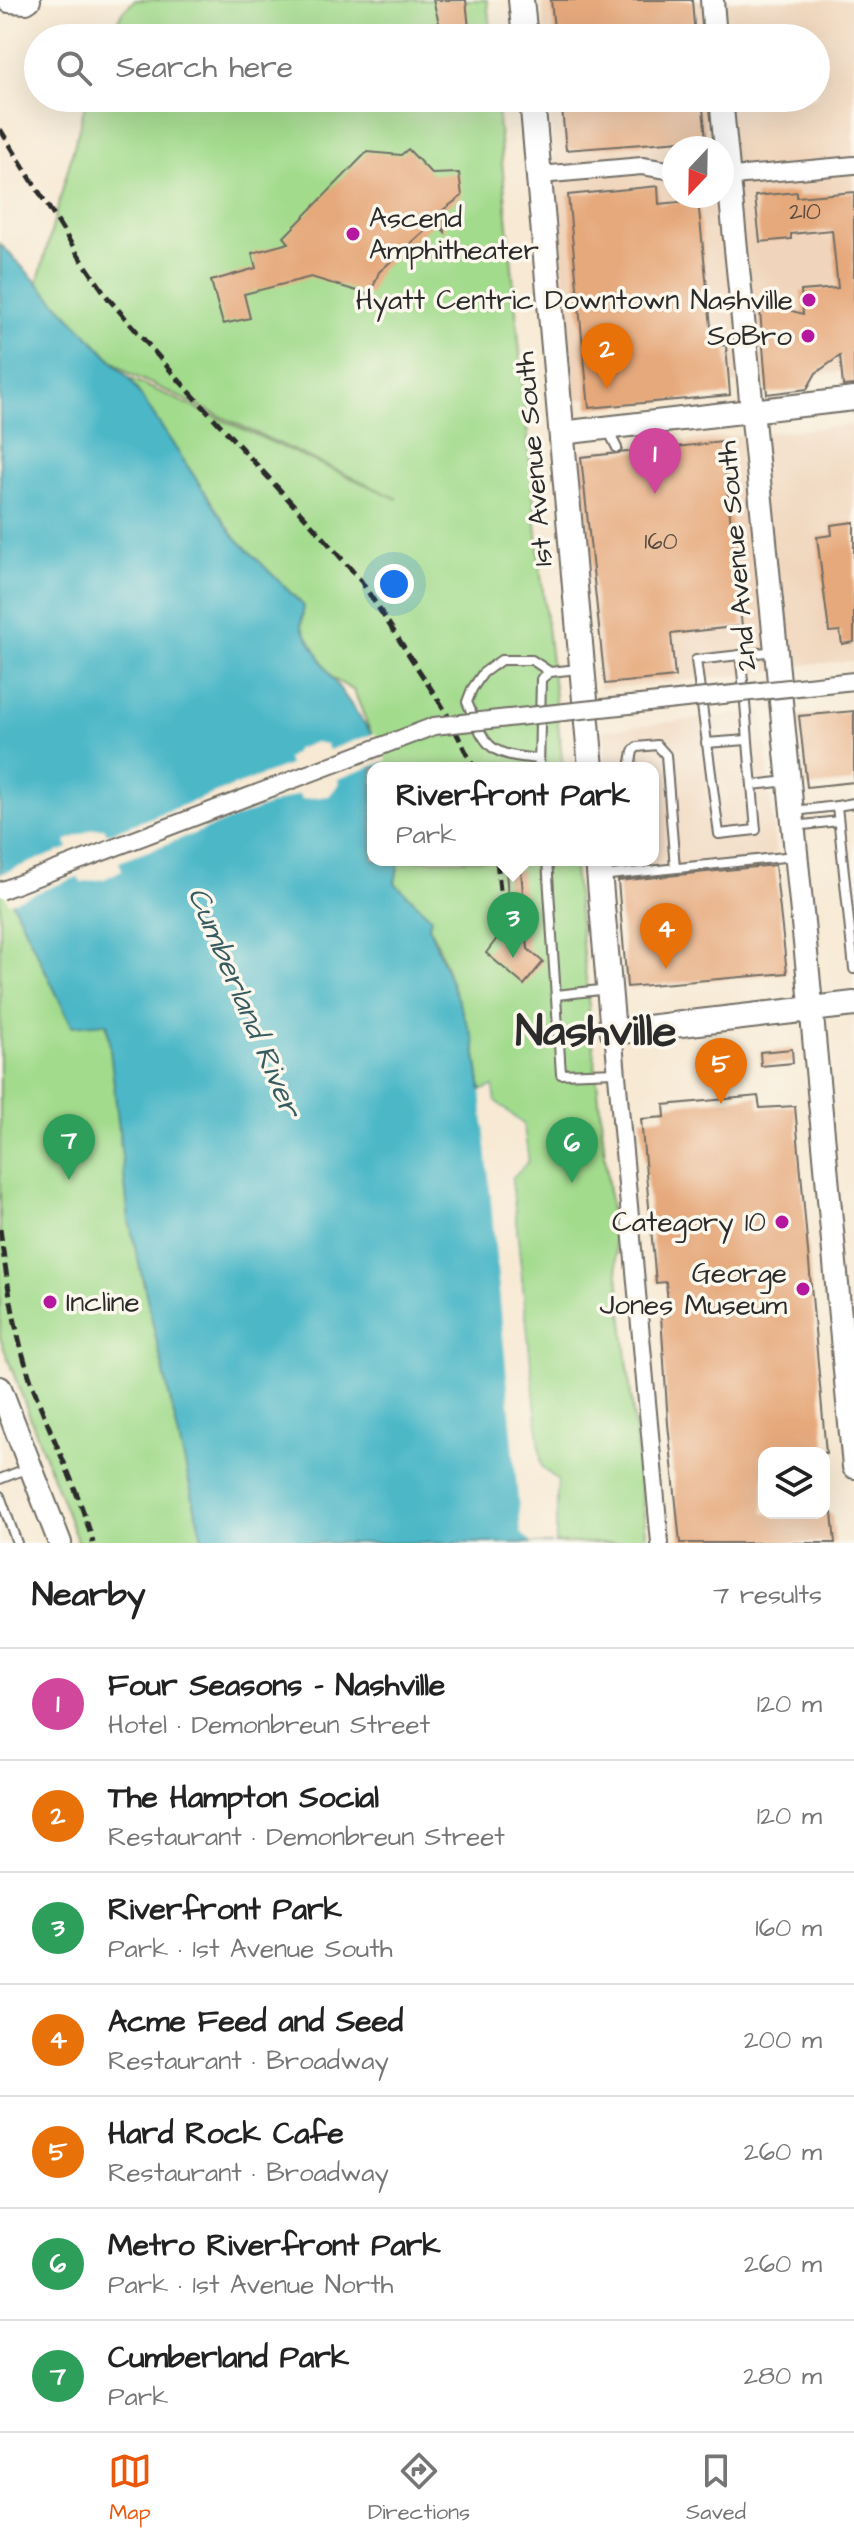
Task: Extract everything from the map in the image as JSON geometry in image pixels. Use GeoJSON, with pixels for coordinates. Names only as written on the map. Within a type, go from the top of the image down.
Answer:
{"type":"FeatureCollection","features":[{"type":"Feature","properties":{"kind":"main road"},"geometry":{"type":"LineString","coordinates":[[521,0],[524,24]]}},
{"type":"Feature","properties":{"kind":"main road","name":"1st Avenue South"},"geometry":{"type":"LineString","coordinates":[[533,112],[590,762]]}},
{"type":"Feature","properties":{"kind":"main road"},"geometry":{"type":"LineString","coordinates":[[599,868],[613,1032],[854,1004]]}},
{"type":"Feature","properties":{"kind":"street"},"geometry":{"type":"LineString","coordinates":[[0,10],[9,0],[29,0]]}},
{"type":"Feature","properties":{"kind":"street"},"geometry":{"type":"LineString","coordinates":[[712,0],[714,24]]}},
{"type":"Feature","properties":{"kind":"street","name":"2nd Avenue South"},"geometry":{"type":"LineString","coordinates":[[722,112],[723,136]]}},
{"type":"Feature","properties":{"kind":"street"},"geometry":{"type":"LineString","coordinates":[[734,176],[854,165]]}},
{"type":"Feature","properties":{"kind":"street"},"geometry":{"type":"LineString","coordinates":[[540,175],[642,166],[662,169]]}},
{"type":"Feature","properties":{"kind":"street","name":"2nd Avenue South"},"geometry":{"type":"LineString","coordinates":[[730,208],[753,410],[854,1467]]}},
{"type":"Feature","properties":{"kind":"street"},"geometry":{"type":"LineString","coordinates":[[561,433],[607,427],[716,421],[753,410],[854,399]]}},
{"type":"Feature","properties":{"kind":"street"},"geometry":{"type":"LineString","coordinates":[[0,891],[434,726],[854,681]]}},
{"type":"Feature","properties":{"kind":"street"},"geometry":{"type":"LineString","coordinates":[[613,1032],[660,1543]]}},
{"type":"Feature","properties":{"kind":"street"},"geometry":{"type":"LineString","coordinates":[[0,1388],[60,1543]]}},
{"type":"Feature","properties":{"kind":"lane"},"geometry":{"type":"LineString","coordinates":[[607,427],[617,448]]}},
{"type":"Feature","properties":{"kind":"lane"},"geometry":{"type":"LineString","coordinates":[[740,655],[756,830],[719,834],[696,660],[740,655],[776,651]]}},
{"type":"Feature","properties":{"kind":"lane"},"geometry":{"type":"LineString","coordinates":[[532,762],[496,751],[484,741],[467,702],[483,673],[501,660],[532,660],[550,672]]}},
{"type":"Feature","properties":{"kind":"lane"},"geometry":{"type":"LineString","coordinates":[[539,762],[541,679],[550,672],[582,668]]}},
{"type":"Feature","properties":{"kind":"lane"},"geometry":{"type":"LineString","coordinates":[[706,743],[747,740]]}},
{"type":"Feature","properties":{"kind":"lane"},"geometry":{"type":"LineString","coordinates":[[631,762],[637,747],[657,745],[666,755],[675,868]]}},
{"type":"Feature","properties":{"kind":"lane"},"geometry":{"type":"LineString","coordinates":[[752,785],[789,781]]}},
{"type":"Feature","properties":{"kind":"lane"},"geometry":{"type":"LineString","coordinates":[[793,818],[854,803]]}},
{"type":"Feature","properties":{"kind":"lane"},"geometry":{"type":"LineString","coordinates":[[837,806],[854,969]]}},
{"type":"Feature","properties":{"kind":"lane"},"geometry":{"type":"LineString","coordinates":[[793,818],[838,821]]}},
{"type":"Feature","properties":{"kind":"lane"},"geometry":{"type":"LineString","coordinates":[[599,868],[642,872],[796,856]]}},
{"type":"Feature","properties":{"kind":"lane"},"geometry":{"type":"LineString","coordinates":[[547,866],[561,1074],[616,1072]]}},
{"type":"Feature","properties":{"kind":"lane"},"geometry":{"type":"LineString","coordinates":[[642,866],[642,872]]}},
{"type":"Feature","properties":{"kind":"lane"},"geometry":{"type":"LineString","coordinates":[[557,995],[609,989]]}},
{"type":"Feature","properties":{"kind":"lane"},"geometry":{"type":"LineString","coordinates":[[0,1479],[32,1466]]}},
{"type":"Feature","properties":{"kind":"lane"},"geometry":{"type":"LineString","coordinates":[[0,1496],[17,1543]]}},
{"type":"Feature","properties":{"kind":"shaded area"},"geometry":{"type":"Polygon","coordinates":[[[542,0],[854,0],[854,371],[573,400],[550,112],[830,112],[830,24],[544,24],[542,0]]]}},
{"type":"Feature","properties":{"kind":"shaded area"},"geometry":{"type":"Polygon","coordinates":[[[854,425],[854,661],[600,689],[578,450],[854,425]]]}},
{"type":"Feature","properties":{"kind":"shaded area"},"geometry":{"type":"Polygon","coordinates":[[[763,711],[776,861],[698,869],[708,981],[629,990],[626,986],[615,866],[659,866],[659,762],[607,762],[604,730],[763,711]]]}},
{"type":"Feature","properties":{"kind":"green space"},"geometry":{"type":"Polygon","coordinates":[[[135,0],[487,0],[490,24],[116,24],[122,12],[135,0]]]}},
{"type":"Feature","properties":{"kind":"green space"},"geometry":{"type":"Polygon","coordinates":[[[83,112],[497,112],[540,565],[562,762],[383,762],[354,691],[332,678],[205,495],[129,378],[398,499],[130,374],[34,296],[83,112]]]}},
{"type":"Feature","properties":{"kind":"green space"},"geometry":{"type":"Polygon","coordinates":[[[398,866],[574,866],[647,1543],[555,1543],[557,1481],[541,1467],[511,1177],[528,1161],[523,1125],[481,1091],[474,1041],[438,945],[429,927],[395,883],[398,866]]]}},
{"type":"Feature","properties":{"kind":"green space"},"geometry":{"type":"Polygon","coordinates":[[[0,868],[106,1022],[209,1543],[78,1543],[0,1338],[0,868]]]}},
{"type":"Feature","properties":{"kind":"water","name":"Cumberland River"},"geometry":{"type":"Polygon","coordinates":[[[0,244],[129,378],[234,536],[304,606],[301,626],[332,678],[371,733],[383,762],[367,762],[367,866],[398,866],[395,883],[431,917],[429,927],[474,1041],[481,1091],[493,1087],[495,1101],[523,1125],[528,1161],[511,1178],[541,1467],[557,1481],[555,1543],[203,1543],[129,1220],[107,1023],[72,1026],[0,877],[0,244]]]}},
{"type":"Feature","properties":{"kind":"pier"},"geometry":{"type":"Polygon","coordinates":[[[375,733],[387,761],[367,762],[367,768],[338,779],[339,784],[329,796],[302,799],[299,794],[119,862],[122,870],[104,879],[81,882],[78,877],[9,903],[0,886],[0,874],[68,848],[66,841],[92,829],[104,828],[107,834],[289,765],[287,759],[297,749],[315,742],[326,744],[329,750],[375,733]]]}},
{"type":"Feature","properties":{"kind":"pier"},"geometry":{"type":"Polygon","coordinates":[[[493,1087],[495,1101],[523,1125],[528,1161],[511,1178],[541,1467],[557,1481],[555,1543],[532,1543],[521,1533],[481,1091],[493,1087]]]}},
{"type":"Feature","properties":{"kind":"building"},"geometry":{"type":"Polygon","coordinates":[[[433,0],[466,0],[469,24],[439,24],[433,0]]]}},
{"type":"Feature","properties":{"kind":"building"},"geometry":{"type":"Polygon","coordinates":[[[551,0],[692,0],[694,24],[554,24],[551,0]]]}},
{"type":"Feature","properties":{"kind":"building"},"geometry":{"type":"Polygon","coordinates":[[[562,112],[703,112],[706,136],[662,136],[662,142],[566,150],[562,112]]]}},
{"type":"Feature","properties":{"kind":"building","name":"Ascend Amphitheater"},"geometry":{"type":"Polygon","coordinates":[[[408,149],[432,174],[459,173],[462,196],[443,210],[445,232],[435,222],[379,272],[370,295],[311,277],[244,294],[250,318],[223,324],[211,281],[256,268],[252,253],[289,243],[284,237],[367,152],[401,155],[408,149]]]}},
{"type":"Feature","properties":{"kind":"building"},"geometry":{"type":"Polygon","coordinates":[[[658,186],[662,208],[699,208],[713,346],[726,345],[730,395],[589,408],[568,195],[658,186]]]}},
{"type":"Feature","properties":{"kind":"building","name":"SoBro"},"geometry":{"type":"Polygon","coordinates":[[[797,192],[797,197],[854,192],[854,385],[843,386],[840,356],[816,373],[807,389],[767,394],[760,311],[785,309],[803,314],[801,291],[838,288],[832,230],[791,234],[791,239],[760,242],[755,196],[797,192]]]}},
{"type":"Feature","properties":{"kind":"building"},"geometry":{"type":"Polygon","coordinates":[[[722,442],[742,626],[671,634],[675,677],[605,684],[581,457],[722,442]]]}},
{"type":"Feature","properties":{"kind":"building"},"geometry":{"type":"Polygon","coordinates":[[[854,522],[854,642],[842,644],[840,631],[829,632],[817,537],[832,535],[831,525],[854,522]]]}},
{"type":"Feature","properties":{"kind":"building"},"geometry":{"type":"Polygon","coordinates":[[[854,711],[854,782],[807,787],[799,716],[854,711]]]}},
{"type":"Feature","properties":{"kind":"building"},"geometry":{"type":"Polygon","coordinates":[[[775,865],[787,973],[627,987],[618,881],[775,865]]]}},
{"type":"Feature","properties":{"kind":"building"},"geometry":{"type":"Polygon","coordinates":[[[521,870],[528,949],[543,962],[524,985],[486,953],[510,921],[506,871],[521,870]]]}},
{"type":"Feature","properties":{"kind":"building"},"geometry":{"type":"Polygon","coordinates":[[[792,1049],[793,1063],[761,1066],[760,1052],[792,1049]]]}},
{"type":"Feature","properties":{"kind":"building"},"geometry":{"type":"Polygon","coordinates":[[[758,1096],[760,1108],[795,1106],[825,1447],[758,1447],[758,1519],[830,1519],[832,1513],[835,1543],[680,1543],[661,1316],[669,1315],[666,1282],[656,1283],[641,1119],[665,1117],[664,1105],[758,1096]]]}},
{"type":"Feature","properties":{"kind":"railway"},"geometry":{"type":"LineString","coordinates":[[0,129],[108,298],[361,581],[446,712],[471,762]]}},
{"type":"Feature","properties":{"kind":"railway"},"geometry":{"type":"LineString","coordinates":[[498,866],[503,920]]}},
{"type":"Feature","properties":{"kind":"railway"},"geometry":{"type":"LineString","coordinates":[[0,1229],[12,1306],[25,1362],[93,1543]]}},
{"type":"Feature","properties":{"kind":"place","name":"Ascend Amphitheater"},"geometry":{"type":"Point","coordinates":[353,234]}},
{"type":"Feature","properties":{"kind":"place","name":"Hyatt Centric Downtown Nashville"},"geometry":{"type":"Point","coordinates":[809,300]}},
{"type":"Feature","properties":{"kind":"place","name":"SoBro"},"geometry":{"type":"Point","coordinates":[808,336]}},
{"type":"Feature","properties":{"kind":"place","name":"The Hampton Social"},"geometry":{"type":"Point","coordinates":[607,389]}},
{"type":"Feature","properties":{"kind":"place","name":"Four Seasons - Nashville"},"geometry":{"type":"Point","coordinates":[655,494]}},
{"type":"Feature","properties":{"kind":"place","name":"Riverfront Park"},"geometry":{"type":"Point","coordinates":[513,958]}},
{"type":"Feature","properties":{"kind":"place","name":"Acme Feed and Seed"},"geometry":{"type":"Point","coordinates":[666,969]}},
{"type":"Feature","properties":{"kind":"place","name":"Hard Rock Cafe"},"geometry":{"type":"Point","coordinates":[721,1104]}},
{"type":"Feature","properties":{"kind":"place","name":"Cumberland Park"},"geometry":{"type":"Point","coordinates":[69,1180]}},
{"type":"Feature","properties":{"kind":"place","name":"Metro Riverfront Park"},"geometry":{"type":"Point","coordinates":[572,1183]}},
{"type":"Feature","properties":{"kind":"place","name":"Category 10"},"geometry":{"type":"Point","coordinates":[782,1222]}},
{"type":"Feature","properties":{"kind":"place","name":"George Jones Museum"},"geometry":{"type":"Point","coordinates":[803,1289]}},
{"type":"Feature","properties":{"kind":"place","name":"Incline"},"geometry":{"type":"Point","coordinates":[50,1302]}},
{"type":"Feature","properties":{"kind":"district","name":"Nashville"},"geometry":{"type":"Point","coordinates":[596,1032]}}]}
